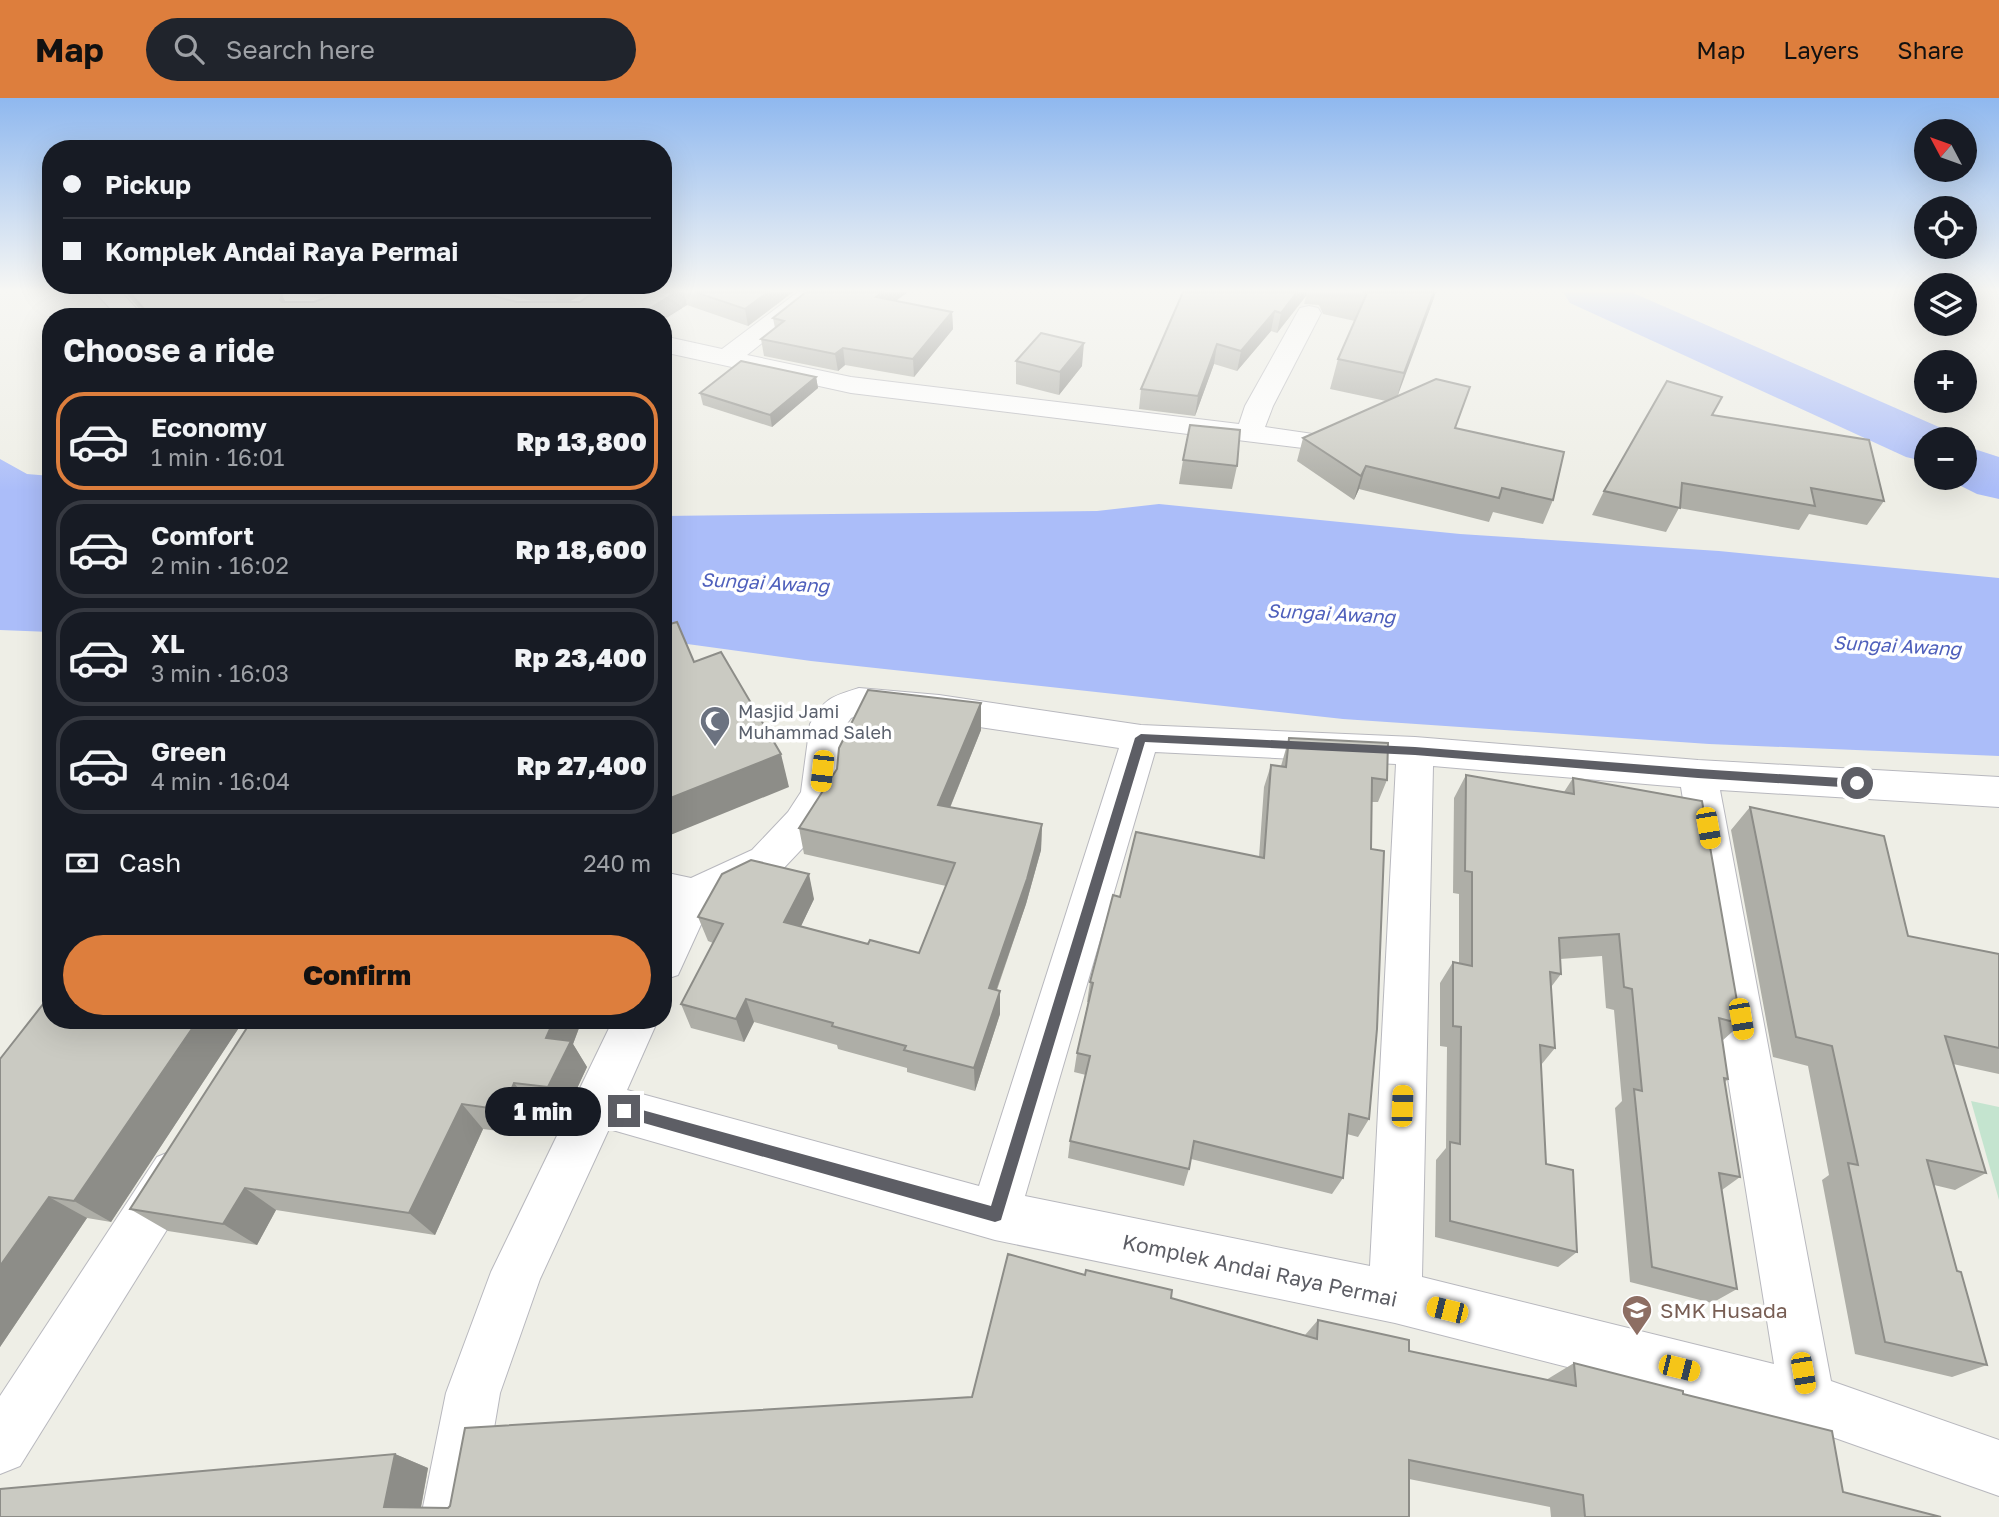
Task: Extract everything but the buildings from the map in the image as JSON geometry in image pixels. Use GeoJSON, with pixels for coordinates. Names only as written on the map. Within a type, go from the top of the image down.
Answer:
{"type":"FeatureCollection","features":[{"type":"Feature","properties":{"kind":"street"},"geometry":{"type":"LineString","coordinates":[[727,358],[851,385],[1304,440]]}},
{"type":"Feature","properties":{"kind":"street"},"geometry":{"type":"LineString","coordinates":[[1249,433],[1259,406],[1284,358]]}},
{"type":"Feature","properties":{"kind":"street"},"geometry":{"type":"LineString","coordinates":[[672,923],[679,892],[766,861],[802,823],[820,794],[828,724],[838,709],[859,701],[939,708],[1141,738],[1415,751],[1698,774],[1999,792]]}},
{"type":"Feature","properties":{"kind":"street"},"geometry":{"type":"LineString","coordinates":[[995,1215],[1141,738]]}},
{"type":"Feature","properties":{"kind":"street"},"geometry":{"type":"LineString","coordinates":[[1395,1297],[1415,751]]}},
{"type":"Feature","properties":{"kind":"street"},"geometry":{"type":"LineString","coordinates":[[1698,774],[1808,1400]]}},
{"type":"Feature","properties":{"kind":"street"},"geometry":{"type":"LineString","coordinates":[[450,1517],[473,1393],[517,1272],[632,1029]]}},
{"type":"Feature","properties":{"kind":"street","name":"Komplek Andai Raya Permai"},"geometry":{"type":"LineString","coordinates":[[598,1104],[995,1215],[1395,1297],[1808,1400],[1999,1468]]}},
{"type":"Feature","properties":{"kind":"street"},"geometry":{"type":"LineString","coordinates":[[0,1446],[198,1135]]}},
{"type":"Feature","properties":{"kind":"green space"},"geometry":{"type":"Polygon","coordinates":[[[1971,1101],[1999,1107],[1999,1200],[1971,1101]]]}},
{"type":"Feature","properties":{"kind":"water"},"geometry":{"type":"Polygon","coordinates":[[[0,459],[27,474],[42,475],[42,632],[0,630],[0,459]]]}},
{"type":"Feature","properties":{"kind":"water","name":"Sungai Awang"},"geometry":{"type":"Polygon","coordinates":[[[1159,504],[1460,534],[1719,551],[1999,578],[1999,756],[1709,744],[1343,719],[811,661],[680,643],[672,645],[672,516],[1097,511],[1159,504]]]}},
{"type":"Feature","properties":{"kind":"waterway"},"geometry":{"type":"LineString","coordinates":[[1736,358],[1914,438]]}},
{"type":"Feature","properties":{"kind":"waterway"},"geometry":{"type":"LineString","coordinates":[[1977,470],[1999,481]]}},
{"type":"Feature","properties":{"kind":"place","name":"Masjid Jami Muhammad Saleh"},"geometry":{"type":"Point","coordinates":[715,748]}},
{"type":"Feature","properties":{"kind":"place","name":"SMK Husada"},"geometry":{"type":"Point","coordinates":[1637,1337]}},
{"type":"Feature","properties":{"kind":"route"},"geometry":{"type":"LineString","coordinates":[[624,1111],[995,1215],[1141,738],[1415,751],[1698,774],[1857,783]]}}]}
